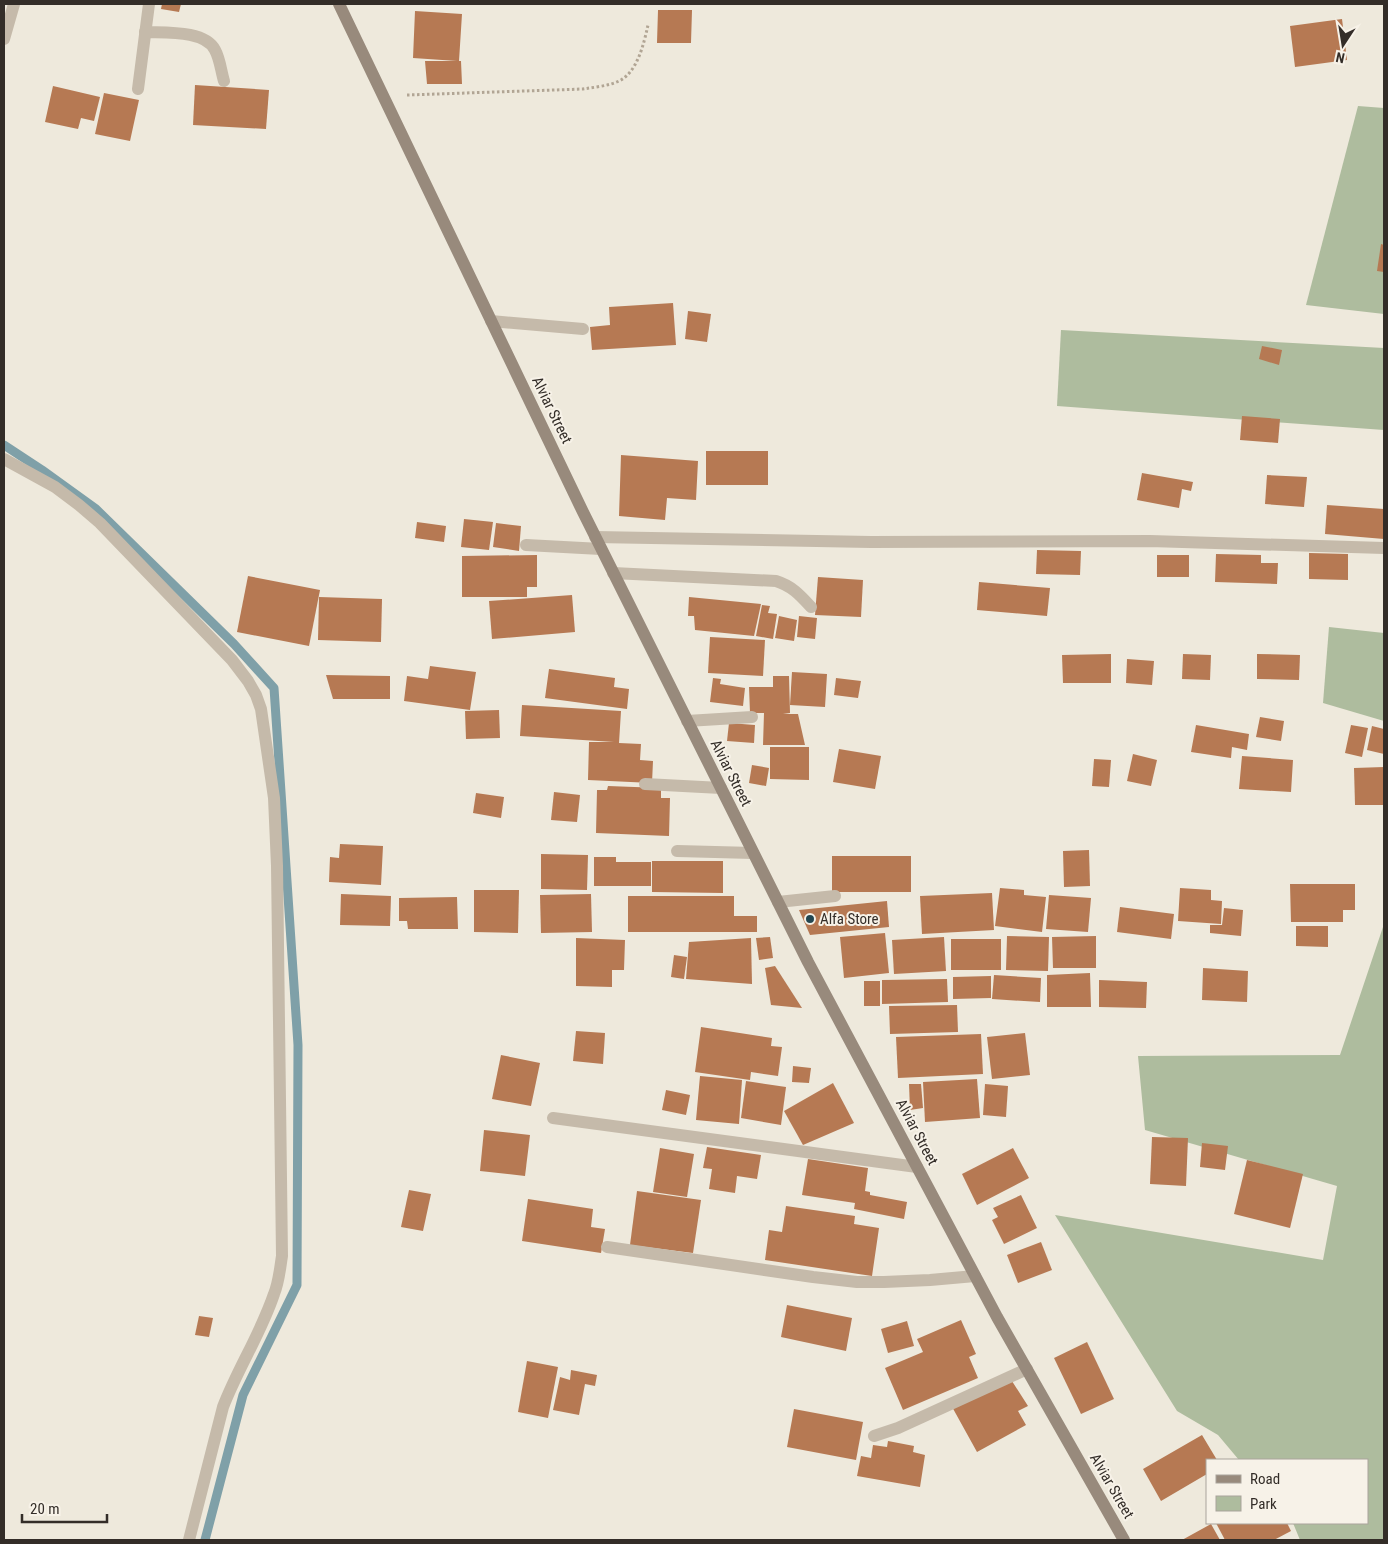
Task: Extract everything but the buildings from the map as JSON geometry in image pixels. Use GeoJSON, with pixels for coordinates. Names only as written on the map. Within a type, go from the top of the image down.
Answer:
{"type":"FeatureCollection","features":[{"type":"Feature","properties":{"kind":"street"},"geometry":{"type":"LineString","coordinates":[[4,40],[14,4]]}},
{"type":"Feature","properties":{"kind":"street"},"geometry":{"type":"LineString","coordinates":[[138,90],[149,4]]}},
{"type":"Feature","properties":{"kind":"street","name":"Alviar Street"},"geometry":{"type":"LineString","coordinates":[[339,4],[595,537],[808,962],[997,1317],[1124,1540]]}},
{"type":"Feature","properties":{"kind":"street"},"geometry":{"type":"LineString","coordinates":[[145,32],[191,35],[204,40],[215,49],[224,81]]}},
{"type":"Feature","properties":{"kind":"street"},"geometry":{"type":"LineString","coordinates":[[491,321],[583,329]]}},
{"type":"Feature","properties":{"kind":"street"},"geometry":{"type":"LineString","coordinates":[[4,459],[55,486],[79,504],[100,523],[232,660],[256,695],[261,709],[266,738],[274,798],[276,839],[282,1256],[275,1292],[248,1355],[231,1385],[223,1406],[189,1540]]}},
{"type":"Feature","properties":{"kind":"street"},"geometry":{"type":"LineString","coordinates":[[595,537],[871,542],[1150,541],[1384,548]]}},
{"type":"Feature","properties":{"kind":"street"},"geometry":{"type":"LineString","coordinates":[[526,545],[601,549]]}},
{"type":"Feature","properties":{"kind":"street"},"geometry":{"type":"LineString","coordinates":[[613,573],[776,581],[787,584],[797,591],[811,607]]}},
{"type":"Feature","properties":{"kind":"street"},"geometry":{"type":"LineString","coordinates":[[687,722],[752,718]]}},
{"type":"Feature","properties":{"kind":"street"},"geometry":{"type":"LineString","coordinates":[[645,784],[721,788]]}},
{"type":"Feature","properties":{"kind":"street"},"geometry":{"type":"LineString","coordinates":[[677,851],[753,853]]}},
{"type":"Feature","properties":{"kind":"street"},"geometry":{"type":"LineString","coordinates":[[778,902],[835,896]]}},
{"type":"Feature","properties":{"kind":"street"},"geometry":{"type":"LineString","coordinates":[[553,1118],[917,1167]]}},
{"type":"Feature","properties":{"kind":"street"},"geometry":{"type":"LineString","coordinates":[[607,1247],[857,1282],[912,1281],[975,1276]]}},
{"type":"Feature","properties":{"kind":"street"},"geometry":{"type":"LineString","coordinates":[[874,1436],[898,1428],[1027,1369]]}},
{"type":"Feature","properties":{"kind":"path"},"geometry":{"type":"LineString","coordinates":[[384,96],[583,89],[606,85],[622,80],[633,68],[642,49],[648,25]]}},
{"type":"Feature","properties":{"kind":"green space"},"geometry":{"type":"Polygon","coordinates":[[[1358,106],[1384,108],[1384,314],[1306,305],[1358,106]]]}},
{"type":"Feature","properties":{"kind":"green space"},"geometry":{"type":"Polygon","coordinates":[[[1061,330],[1384,348],[1384,430],[1057,406],[1061,330]]]}},
{"type":"Feature","properties":{"kind":"green space"},"geometry":{"type":"Polygon","coordinates":[[[1329,627],[1384,633],[1384,721],[1323,703],[1329,627]]]}},
{"type":"Feature","properties":{"kind":"green space"},"geometry":{"type":"Polygon","coordinates":[[[1384,924],[1384,1540],[1300,1540],[1293,1524],[1368,1524],[1368,1459],[1238,1459],[1218,1435],[1177,1411],[1055,1215],[1323,1260],[1337,1186],[1145,1130],[1138,1056],[1340,1055],[1384,924]]]}},
{"type":"Feature","properties":{"kind":"waterway"},"geometry":{"type":"LineString","coordinates":[[4,445],[96,509],[234,644],[274,688],[298,1045],[297,1285],[243,1395],[205,1540]]}},
{"type":"Feature","properties":{"kind":"place","name":"Alfa Store"},"geometry":{"type":"Point","coordinates":[810,919]}}]}
